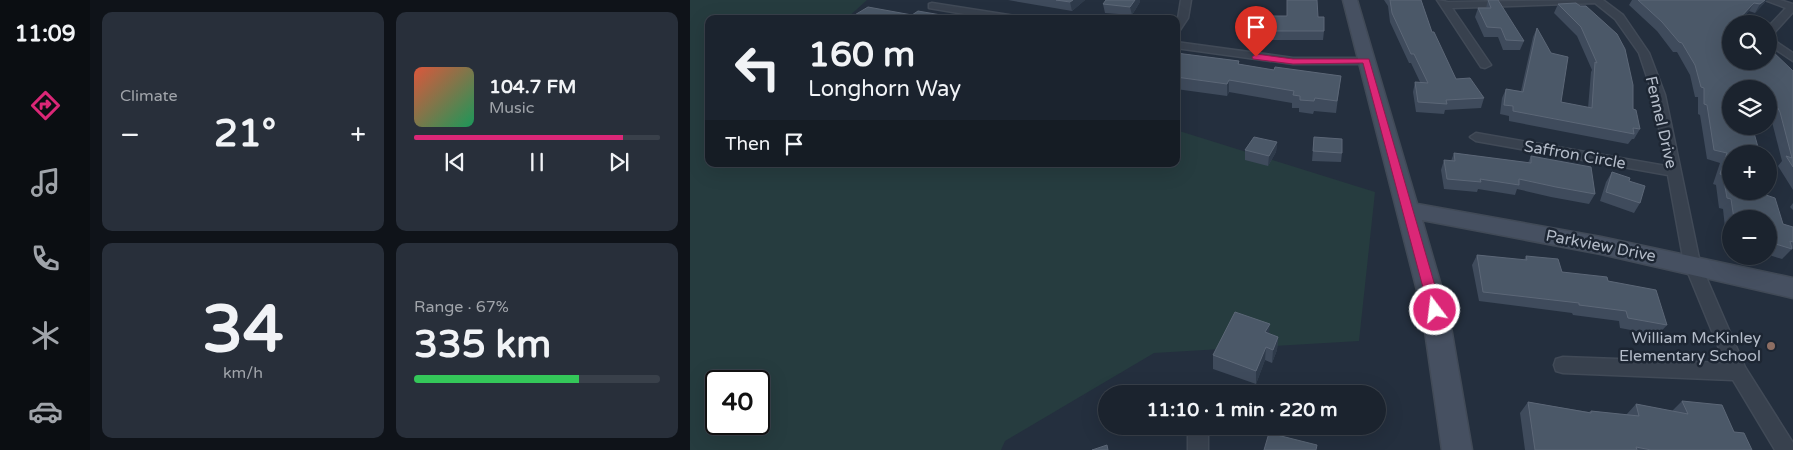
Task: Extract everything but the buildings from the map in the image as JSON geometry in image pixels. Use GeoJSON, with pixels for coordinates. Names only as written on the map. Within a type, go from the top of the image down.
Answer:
{"type":"FeatureCollection","features":[{"type":"Feature","properties":{"kind":"street"},"geometry":{"type":"LineString","coordinates":[[1180,22],[1183,18],[1186,0]]}},
{"type":"Feature","properties":{"kind":"street"},"geometry":{"type":"LineString","coordinates":[[1350,0],[1435,310],[1457,450]]}},
{"type":"Feature","properties":{"kind":"street"},"geometry":{"type":"LineString","coordinates":[[1444,3],[1597,0]]}},
{"type":"Feature","properties":{"kind":"street","name":"Fennel Drive"},"geometry":{"type":"LineString","coordinates":[[1597,0],[1619,17],[1644,53],[1659,95],[1692,263],[1738,372],[1786,450]]}},
{"type":"Feature","properties":{"kind":"street"},"geometry":{"type":"LineString","coordinates":[[1770,0],[1792,7],[1777,23]]}},
{"type":"Feature","properties":{"kind":"street"},"geometry":{"type":"LineString","coordinates":[[1444,3],[1485,65]]}},
{"type":"Feature","properties":{"kind":"street"},"geometry":{"type":"LineString","coordinates":[[932,6],[990,15]]}},
{"type":"Feature","properties":{"kind":"street"},"geometry":{"type":"LineString","coordinates":[[1180,46],[1293,61],[1366,61]]}},
{"type":"Feature","properties":{"kind":"street"},"geometry":{"type":"LineString","coordinates":[[1777,46],[1793,58]]}},
{"type":"Feature","properties":{"kind":"street","name":"Saffron Circle"},"geometry":{"type":"LineString","coordinates":[[1476,137],[1674,172]]}},
{"type":"Feature","properties":{"kind":"street","name":"Parkview Drive"},"geometry":{"type":"LineString","coordinates":[[1408,210],[1529,230],[1692,263],[1793,288]]}},
{"type":"Feature","properties":{"kind":"street"},"geometry":{"type":"LineString","coordinates":[[1563,365],[1738,372]]}},
{"type":"Feature","properties":{"kind":"green space"},"geometry":{"type":"Polygon","coordinates":[[[690,0],[867,0],[850,15],[705,15],[705,167],[1180,167],[1180,131],[1375,192],[1359,341],[1154,353],[1005,441],[1001,450],[690,450],[690,0]]]}},
{"type":"Feature","properties":{"kind":"place","name":"William McKinley Elementary School"},"geometry":{"type":"Point","coordinates":[1771,346]}},
{"type":"Feature","properties":{"kind":"route"},"geometry":{"type":"LineString","coordinates":[[1256,57],[1293,61],[1366,61],[1435,310]]}}]}
